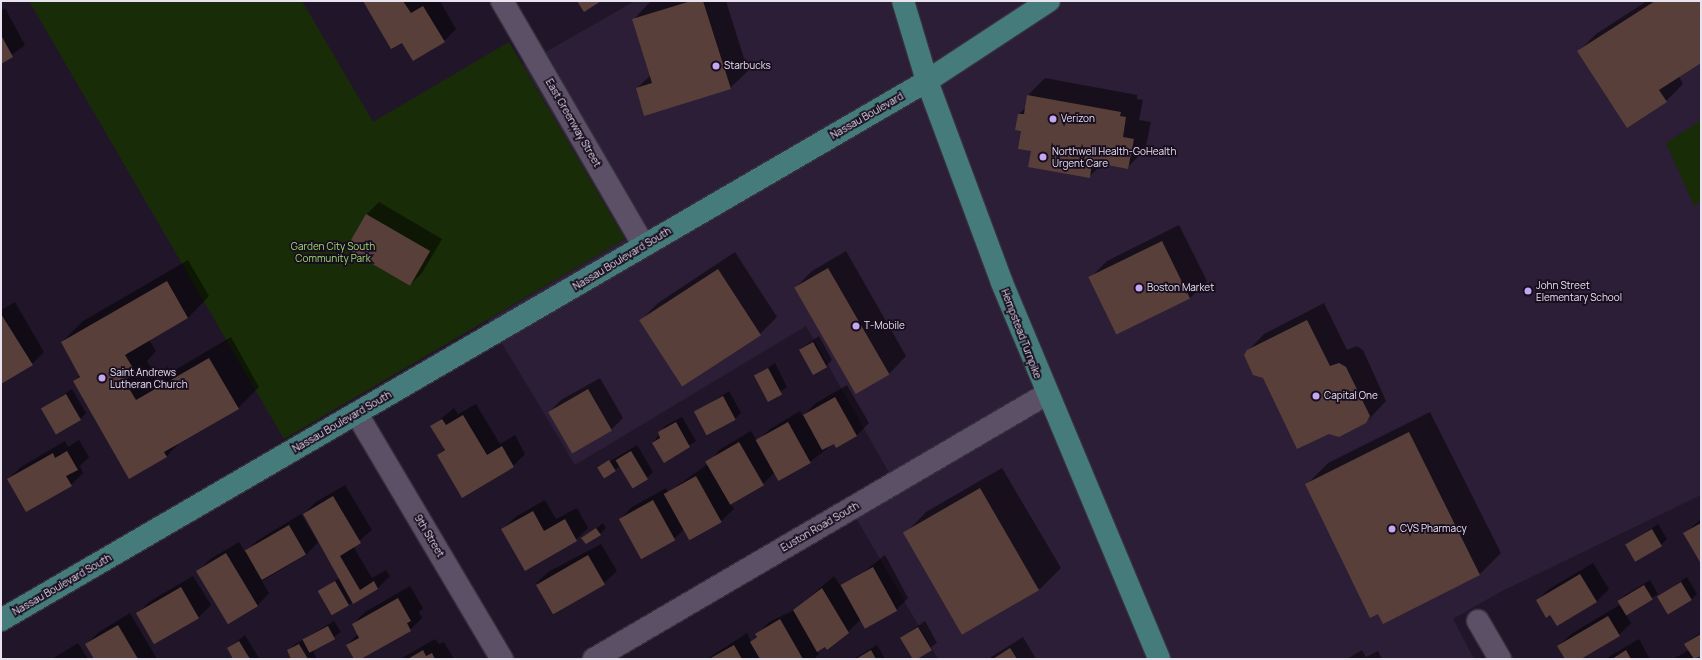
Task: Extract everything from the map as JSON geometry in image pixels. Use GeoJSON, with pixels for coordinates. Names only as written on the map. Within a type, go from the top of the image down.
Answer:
{"type":"FeatureCollection","features":[{"type":"Feature","properties":{"kind":"main road","name":"Hempstead Turnpike"},"geometry":{"type":"LineString","coordinates":[[903,1],[927,81],[1045,395],[1159,659]]}},
{"type":"Feature","properties":{"kind":"main road","name":"Nassau Boulevard"},"geometry":{"type":"LineString","coordinates":[[682,224],[927,81],[1049,1]]}},
{"type":"Feature","properties":{"kind":"main road","name":"Nassau Boulevard South"},"geometry":{"type":"LineString","coordinates":[[1,620],[682,224]]}},
{"type":"Feature","properties":{"kind":"street","name":"East Greenway Street"},"geometry":{"type":"LineString","coordinates":[[502,1],[644,246]]}},
{"type":"Feature","properties":{"kind":"street","name":"Euston Road South"},"geometry":{"type":"LineString","coordinates":[[594,659],[1045,395]]}},
{"type":"Feature","properties":{"kind":"street","name":"9th Street"},"geometry":{"type":"LineString","coordinates":[[356,414],[502,659]]}},
{"type":"Feature","properties":{"kind":"street"},"geometry":{"type":"LineString","coordinates":[[1478,621],[1500,659]]}},
{"type":"Feature","properties":{"kind":"shaded area"},"geometry":{"type":"Polygon","coordinates":[[[635,1],[1701,1],[1701,495],[1500,592],[1453,619],[1474,659],[938,659],[852,511],[896,485],[806,326],[575,465],[488,320],[625,239],[523,65],[635,1]]]}},
{"type":"Feature","properties":{"kind":"green space","name":"Garden City South Community Park"},"geometry":{"type":"Polygon","coordinates":[[[29,1],[302,1],[373,122],[509,42],[625,239],[284,439],[29,1]]]}},
{"type":"Feature","properties":{"kind":"green space"},"geometry":{"type":"Polygon","coordinates":[[[1701,120],[1701,201],[1694,206],[1666,143],[1701,120]]]}},
{"type":"Feature","properties":{"kind":"building"},"geometry":{"type":"Polygon","coordinates":[[[363,1],[403,1],[411,13],[423,6],[445,42],[413,61],[402,43],[391,49],[363,1]]]}},
{"type":"Feature","properties":{"kind":"building"},"geometry":{"type":"Polygon","coordinates":[[[577,1],[601,1],[584,12],[577,1]]]}},
{"type":"Feature","properties":{"kind":"building"},"geometry":{"type":"Polygon","coordinates":[[[691,1],[703,1],[731,89],[644,116],[636,88],[652,83],[632,19],[691,1]]]}},
{"type":"Feature","properties":{"kind":"building"},"geometry":{"type":"Polygon","coordinates":[[[1655,1],[1701,1],[1701,63],[1659,90],[1667,102],[1627,128],[1577,51],[1655,1]]]}},
{"type":"Feature","properties":{"kind":"building"},"geometry":{"type":"Polygon","coordinates":[[[1,35],[13,57],[1,64],[1,35]]]}},
{"type":"Feature","properties":{"kind":"building"},"geometry":{"type":"Polygon","coordinates":[[[1027,95],[1121,112],[1120,116],[1126,117],[1123,137],[1134,139],[1128,169],[1092,162],[1090,178],[1028,167],[1031,151],[1018,149],[1021,131],[1015,130],[1018,114],[1024,114],[1027,95]]]}},
{"type":"Feature","properties":{"kind":"building"},"geometry":{"type":"Polygon","coordinates":[[[366,214],[430,251],[410,286],[346,249],[366,214]]]}},
{"type":"Feature","properties":{"kind":"building","name":"Boston Market"},"geometry":{"type":"Polygon","coordinates":[[[1162,241],[1190,299],[1116,334],[1088,277],[1162,241]]]}},
{"type":"Feature","properties":{"kind":"building"},"geometry":{"type":"Polygon","coordinates":[[[828,268],[890,375],[856,394],[794,288],[828,268]]]}},
{"type":"Feature","properties":{"kind":"building"},"geometry":{"type":"Polygon","coordinates":[[[718,269],[761,335],[682,386],[639,320],[718,269]]]}},
{"type":"Feature","properties":{"kind":"building","name":"Saint Andrews Lutheran Church"},"geometry":{"type":"Polygon","coordinates":[[[167,281],[188,318],[125,355],[136,373],[124,380],[136,400],[209,358],[239,409],[164,452],[167,457],[129,479],[73,381],[80,377],[61,342],[167,281]]]}},
{"type":"Feature","properties":{"kind":"building"},"geometry":{"type":"Polygon","coordinates":[[[1,314],[33,365],[1,384],[1,314]]]}},
{"type":"Feature","properties":{"kind":"building","name":"Capital One"},"geometry":{"type":"Polygon","coordinates":[[[1307,320],[1330,366],[1339,363],[1346,367],[1370,416],[1366,423],[1339,437],[1329,434],[1297,449],[1263,378],[1253,375],[1244,355],[1247,350],[1307,320]]]}},
{"type":"Feature","properties":{"kind":"building"},"geometry":{"type":"Polygon","coordinates":[[[813,342],[827,367],[813,375],[799,350],[813,342]]]}},
{"type":"Feature","properties":{"kind":"building"},"geometry":{"type":"Polygon","coordinates":[[[768,368],[782,394],[768,402],[754,376],[768,368]]]}},
{"type":"Feature","properties":{"kind":"building"},"geometry":{"type":"Polygon","coordinates":[[[588,389],[612,431],[572,454],[548,412],[588,389]]]}},
{"type":"Feature","properties":{"kind":"building"},"geometry":{"type":"Polygon","coordinates":[[[66,394],[81,420],[56,434],[41,408],[66,394]]]}},
{"type":"Feature","properties":{"kind":"building"},"geometry":{"type":"Polygon","coordinates":[[[723,396],[736,420],[707,435],[694,411],[723,396]]]}},
{"type":"Feature","properties":{"kind":"building"},"geometry":{"type":"Polygon","coordinates":[[[835,397],[857,436],[836,448],[834,444],[822,450],[803,415],[835,397]]]}},
{"type":"Feature","properties":{"kind":"building"},"geometry":{"type":"Polygon","coordinates":[[[463,415],[487,455],[502,446],[514,467],[462,498],[437,455],[445,450],[430,426],[442,419],[446,425],[463,415]]]}},
{"type":"Feature","properties":{"kind":"building"},"geometry":{"type":"Polygon","coordinates":[[[676,422],[690,447],[664,463],[652,443],[660,438],[658,432],[676,422]]]}},
{"type":"Feature","properties":{"kind":"building"},"geometry":{"type":"Polygon","coordinates":[[[788,422],[811,463],[778,481],[756,440],[788,422]]]}},
{"type":"Feature","properties":{"kind":"building","name":"CVS Pharmacy"},"geometry":{"type":"Polygon","coordinates":[[[1409,432],[1480,575],[1383,624],[1378,614],[1370,618],[1305,484],[1409,432]]]}},
{"type":"Feature","properties":{"kind":"building"},"geometry":{"type":"Polygon","coordinates":[[[739,442],[764,485],[730,505],[705,461],[739,442]]]}},
{"type":"Feature","properties":{"kind":"building"},"geometry":{"type":"Polygon","coordinates":[[[67,451],[78,470],[66,476],[72,486],[26,512],[7,479],[53,453],[55,458],[67,451]]]}},
{"type":"Feature","properties":{"kind":"building"},"geometry":{"type":"Polygon","coordinates":[[[631,451],[648,479],[633,489],[616,460],[631,451]]]}},
{"type":"Feature","properties":{"kind":"building"},"geometry":{"type":"Polygon","coordinates":[[[609,460],[616,471],[604,478],[597,467],[609,460]]]}},
{"type":"Feature","properties":{"kind":"building"},"geometry":{"type":"Polygon","coordinates":[[[696,476],[722,522],[689,540],[664,494],[696,476]]]}},
{"type":"Feature","properties":{"kind":"building"},"geometry":{"type":"Polygon","coordinates":[[[980,488],[1039,590],[962,635],[903,532],[980,488]]]}},
{"type":"Feature","properties":{"kind":"building"},"geometry":{"type":"Polygon","coordinates":[[[333,496],[361,543],[340,556],[360,590],[374,581],[378,589],[353,604],[303,514],[333,496]]]}},
{"type":"Feature","properties":{"kind":"building"},"geometry":{"type":"Polygon","coordinates":[[[653,500],[675,540],[641,559],[619,519],[653,500]]]}},
{"type":"Feature","properties":{"kind":"building"},"geometry":{"type":"Polygon","coordinates":[[[533,511],[544,531],[565,519],[577,541],[525,571],[501,529],[533,511]]]}},
{"type":"Feature","properties":{"kind":"building"},"geometry":{"type":"Polygon","coordinates":[[[1701,523],[1701,561],[1700,562],[1683,533],[1701,523]]]}},
{"type":"Feature","properties":{"kind":"building"},"geometry":{"type":"Polygon","coordinates":[[[289,525],[306,554],[262,580],[245,550],[289,525]]]}},
{"type":"Feature","properties":{"kind":"building"},"geometry":{"type":"Polygon","coordinates":[[[596,528],[601,535],[586,544],[581,538],[596,528]]]}},
{"type":"Feature","properties":{"kind":"building"},"geometry":{"type":"Polygon","coordinates":[[[1652,529],[1662,546],[1635,562],[1625,544],[1652,529]]]}},
{"type":"Feature","properties":{"kind":"building"},"geometry":{"type":"Polygon","coordinates":[[[226,553],[258,606],[228,624],[196,571],[226,553]]]}},
{"type":"Feature","properties":{"kind":"building"},"geometry":{"type":"Polygon","coordinates":[[[588,555],[605,584],[553,614],[536,585],[588,555]]]}},
{"type":"Feature","properties":{"kind":"building"},"geometry":{"type":"Polygon","coordinates":[[[873,567],[897,611],[865,629],[841,585],[873,567]]]}},
{"type":"Feature","properties":{"kind":"building"},"geometry":{"type":"Polygon","coordinates":[[[1580,574],[1597,602],[1557,626],[1550,615],[1546,618],[1536,600],[1580,574]]]}},
{"type":"Feature","properties":{"kind":"building"},"geometry":{"type":"Polygon","coordinates":[[[335,581],[349,605],[332,615],[318,591],[335,581]]]}},
{"type":"Feature","properties":{"kind":"building"},"geometry":{"type":"Polygon","coordinates":[[[1681,582],[1692,600],[1668,614],[1657,596],[1681,582]]]}},
{"type":"Feature","properties":{"kind":"building"},"geometry":{"type":"Polygon","coordinates":[[[1644,585],[1653,600],[1626,616],[1617,601],[1644,585]]]}},
{"type":"Feature","properties":{"kind":"building"},"geometry":{"type":"Polygon","coordinates":[[[181,587],[199,618],[154,644],[136,613],[181,587]]]}},
{"type":"Feature","properties":{"kind":"building"},"geometry":{"type":"Polygon","coordinates":[[[822,588],[849,633],[827,650],[825,647],[817,652],[793,610],[822,588]]]}},
{"type":"Feature","properties":{"kind":"building"},"geometry":{"type":"Polygon","coordinates":[[[398,598],[411,621],[407,623],[411,631],[361,659],[354,659],[346,645],[359,638],[352,624],[398,598]]]}},
{"type":"Feature","properties":{"kind":"building"},"geometry":{"type":"Polygon","coordinates":[[[1608,616],[1620,636],[1581,659],[1565,659],[1557,646],[1608,616]]]}},
{"type":"Feature","properties":{"kind":"building"},"geometry":{"type":"Polygon","coordinates":[[[780,619],[803,659],[760,659],[750,642],[757,637],[755,634],[780,619]]]}},
{"type":"Feature","properties":{"kind":"building"},"geometry":{"type":"Polygon","coordinates":[[[118,625],[138,659],[94,659],[85,644],[118,625]]]}},
{"type":"Feature","properties":{"kind":"building"},"geometry":{"type":"Polygon","coordinates":[[[328,626],[335,639],[309,653],[302,640],[328,626]]]}},
{"type":"Feature","properties":{"kind":"building"},"geometry":{"type":"Polygon","coordinates":[[[918,627],[932,650],[917,659],[913,659],[900,638],[918,627]]]}},
{"type":"Feature","properties":{"kind":"building"},"geometry":{"type":"Polygon","coordinates":[[[1701,634],[1701,656],[1694,659],[1684,644],[1701,634]]]}},
{"type":"Feature","properties":{"kind":"building"},"geometry":{"type":"Polygon","coordinates":[[[239,641],[250,659],[233,659],[227,648],[239,641]]]}},
{"type":"Feature","properties":{"kind":"building"},"geometry":{"type":"Polygon","coordinates":[[[299,644],[308,659],[291,659],[287,650],[299,644]]]}},
{"type":"Feature","properties":{"kind":"building"},"geometry":{"type":"Polygon","coordinates":[[[734,645],[742,659],[709,659],[734,645]]]}},
{"type":"Feature","properties":{"kind":"building"},"geometry":{"type":"Polygon","coordinates":[[[1010,648],[1017,659],[993,659],[1010,648]]]}},
{"type":"Feature","properties":{"kind":"building"},"geometry":{"type":"Polygon","coordinates":[[[423,650],[426,656],[432,653],[435,659],[408,659],[423,650]]]}},
{"type":"Feature","properties":{"kind":"building"},"geometry":{"type":"Polygon","coordinates":[[[871,650],[876,659],[856,659],[871,650]]]}},
{"type":"Feature","properties":{"kind":"building"},"geometry":{"type":"Polygon","coordinates":[[[1626,650],[1631,659],[1612,659],[1626,650]]]}},
{"type":"Feature","properties":{"kind":"place","name":"Starbucks"},"geometry":{"type":"Point","coordinates":[716,66]}},
{"type":"Feature","properties":{"kind":"place","name":"Verizon"},"geometry":{"type":"Point","coordinates":[1053,119]}},
{"type":"Feature","properties":{"kind":"place","name":"Northwell Health-GoHealth Urgent Care"},"geometry":{"type":"Point","coordinates":[1043,157]}},
{"type":"Feature","properties":{"kind":"place","name":"Boston Market"},"geometry":{"type":"Point","coordinates":[1139,288]}},
{"type":"Feature","properties":{"kind":"place","name":"John Street Elementary School"},"geometry":{"type":"Point","coordinates":[1528,291]}},
{"type":"Feature","properties":{"kind":"place","name":"T-Mobile"},"geometry":{"type":"Point","coordinates":[856,326]}},
{"type":"Feature","properties":{"kind":"place","name":"Saint Andrews Lutheran Church"},"geometry":{"type":"Point","coordinates":[102,378]}},
{"type":"Feature","properties":{"kind":"place","name":"Capital One"},"geometry":{"type":"Point","coordinates":[1316,396]}},
{"type":"Feature","properties":{"kind":"place","name":"CVS Pharmacy"},"geometry":{"type":"Point","coordinates":[1392,529]}}]}
